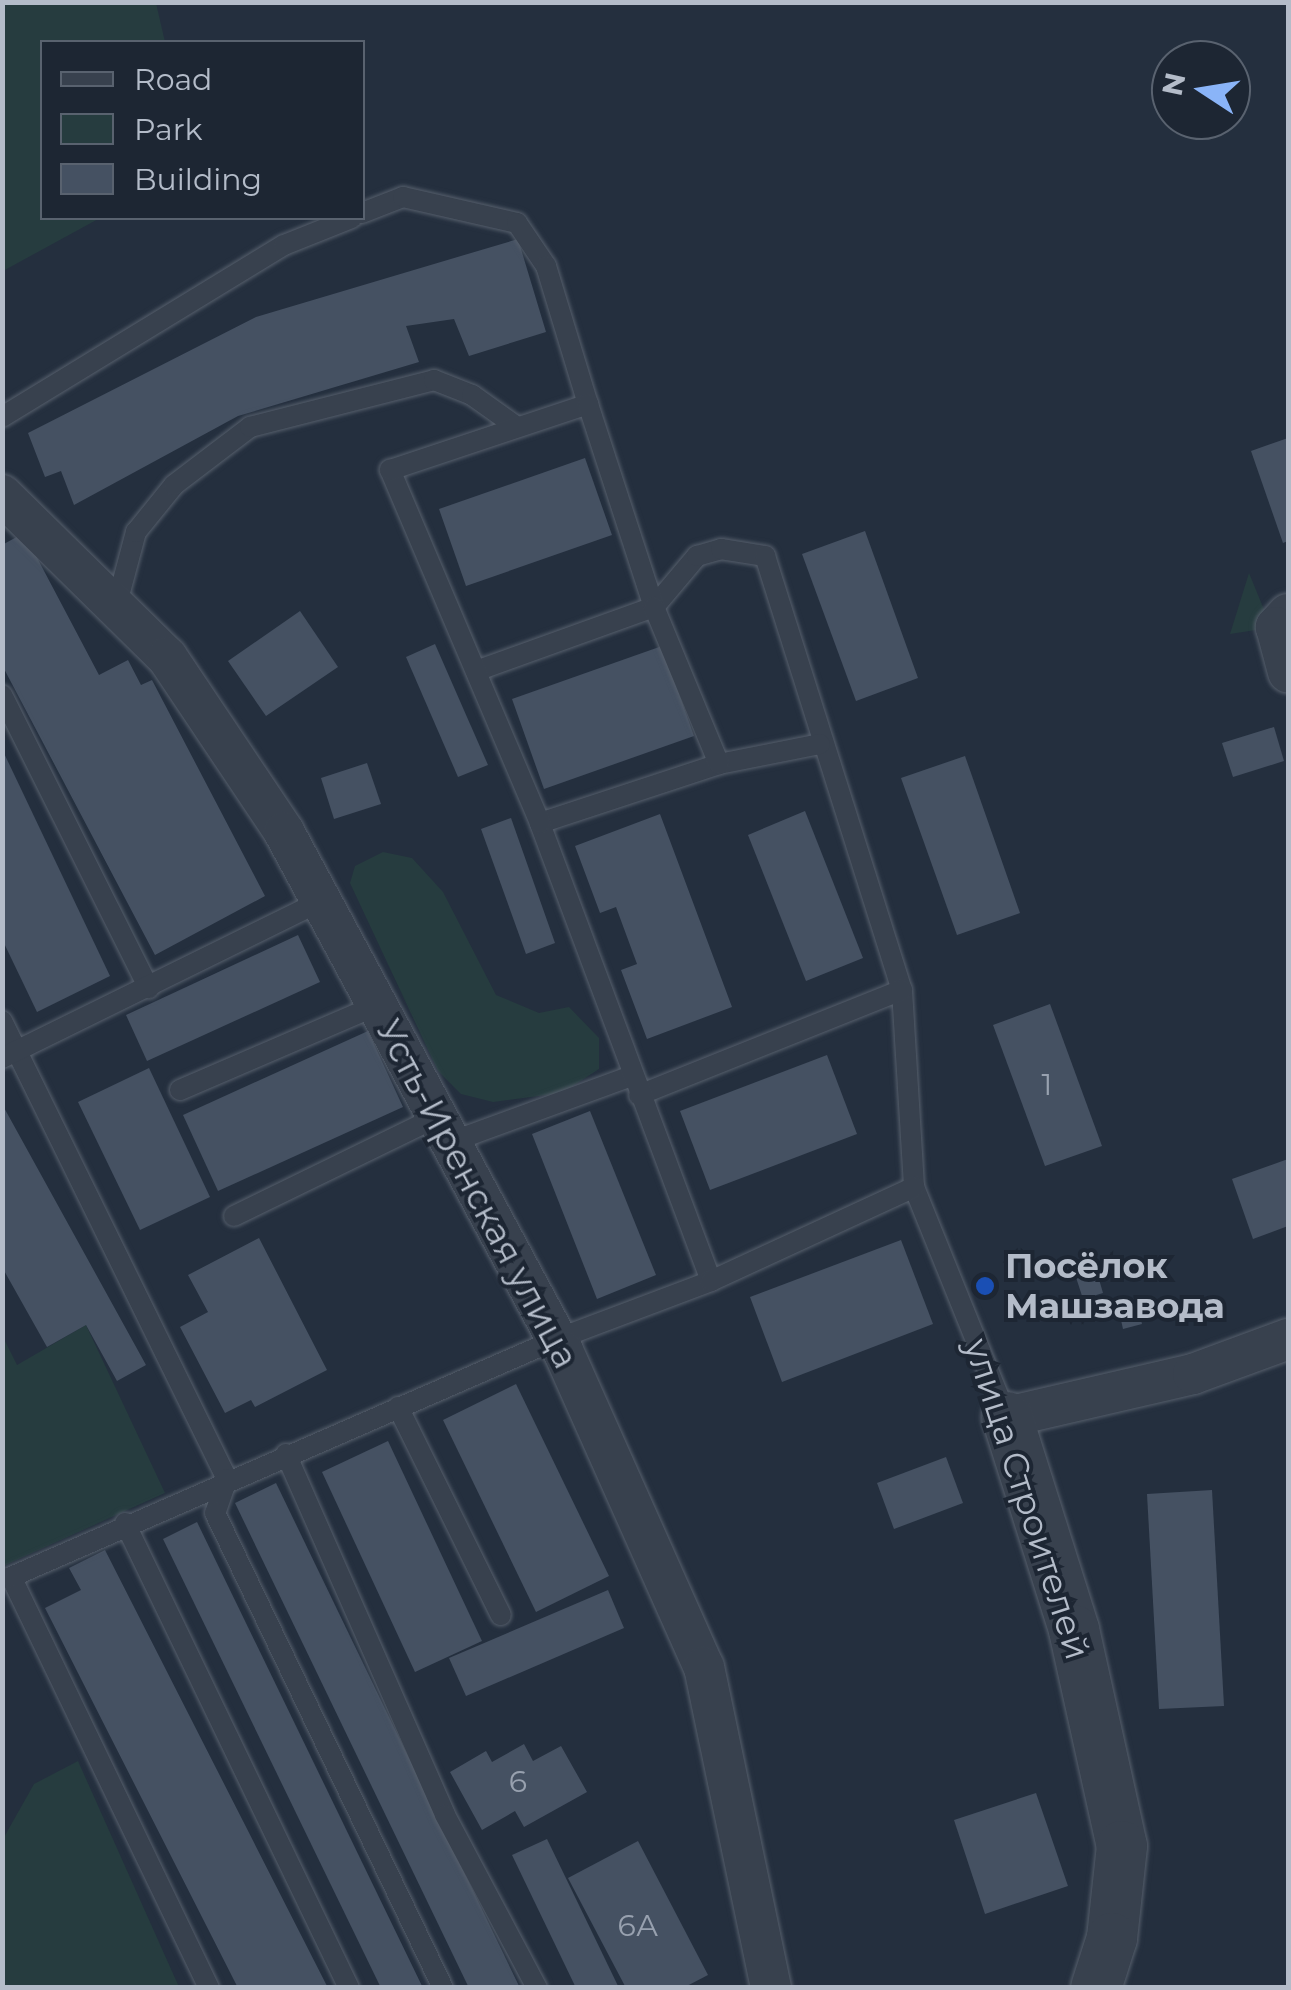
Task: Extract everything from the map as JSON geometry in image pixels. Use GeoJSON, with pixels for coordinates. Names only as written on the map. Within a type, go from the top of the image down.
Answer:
{"type":"FeatureCollection","features":[{"type":"Feature","properties":{"kind":"street","name":"Усть-Иренская улица"},"geometry":{"type":"LineString","coordinates":[[2,496],[167,657],[284,832],[556,1339],[704,1667],[771,1988]]}},
{"type":"Feature","properties":{"kind":"street"},"geometry":{"type":"LineString","coordinates":[[1288,614],[1276,627],[1288,672]]}},
{"type":"Feature","properties":{"kind":"street"},"geometry":{"type":"LineString","coordinates":[[1007,1417],[1193,1374],[1288,1339]]}},
{"type":"Feature","properties":{"kind":"street","name":"улица Строителей"},"geometry":{"type":"LineString","coordinates":[[1007,1417],[1074,1630],[1122,1846],[1112,1938],[1096,1988]]}},
{"type":"Feature","properties":{"kind":"lane"},"geometry":{"type":"LineString","coordinates":[[365,212],[402,197],[517,222],[546,266],[654,607],[719,764]]}},
{"type":"Feature","properties":{"kind":"lane"},"geometry":{"type":"LineString","coordinates":[[2,417],[284,246],[347,220]]}},
{"type":"Feature","properties":{"kind":"lane"},"geometry":{"type":"LineString","coordinates":[[116,607],[136,532],[174,485],[250,427],[434,380],[472,395],[518,427]]}},
{"type":"Feature","properties":{"kind":"lane"},"geometry":{"type":"LineString","coordinates":[[588,404],[390,470],[540,823],[711,1281]]}},
{"type":"Feature","properties":{"kind":"lane","name":"улица Строителей"},"geometry":{"type":"LineString","coordinates":[[654,607],[697,556],[721,549],[766,556],[820,744],[902,990],[914,1187],[1007,1417]]}},
{"type":"Feature","properties":{"kind":"lane"},"geometry":{"type":"LineString","coordinates":[[476,672],[654,607]]}},
{"type":"Feature","properties":{"kind":"lane"},"geometry":{"type":"LineString","coordinates":[[2,695],[149,988]]}},
{"type":"Feature","properties":{"kind":"lane"},"geometry":{"type":"LineString","coordinates":[[540,823],[719,764],[820,744]]}},
{"type":"Feature","properties":{"kind":"lane"},"geometry":{"type":"LineString","coordinates":[[10,1054],[322,901]]}},
{"type":"Feature","properties":{"kind":"lane"},"geometry":{"type":"LineString","coordinates":[[234,1216],[444,1130],[635,1086],[902,990]]}},
{"type":"Feature","properties":{"kind":"lane"},"geometry":{"type":"LineString","coordinates":[[180,1090],[377,1005]]}},
{"type":"Feature","properties":{"kind":"lane"},"geometry":{"type":"LineString","coordinates":[[2,1021],[10,1054],[227,1479],[216,1513],[443,1988]]}},
{"type":"Feature","properties":{"kind":"lane"},"geometry":{"type":"LineString","coordinates":[[208,1988],[11,1577],[126,1523],[556,1339],[711,1281],[914,1187]]}},
{"type":"Feature","properties":{"kind":"lane"},"geometry":{"type":"LineString","coordinates":[[398,1407],[501,1616]]}},
{"type":"Feature","properties":{"kind":"lane"},"geometry":{"type":"LineString","coordinates":[[286,1454],[446,1814],[537,1988]]}},
{"type":"Feature","properties":{"kind":"lane"},"geometry":{"type":"LineString","coordinates":[[126,1523],[349,1988]]}},
{"type":"Feature","properties":{"kind":"green space"},"geometry":{"type":"Polygon","coordinates":[[[2,3],[156,3],[165,40],[40,40],[40,220],[96,220],[3,271],[2,3]]]}},
{"type":"Feature","properties":{"kind":"green space"},"geometry":{"type":"Polygon","coordinates":[[[1249,573],[1265,612],[1256,630],[1230,634],[1249,573]]]}},
{"type":"Feature","properties":{"kind":"green space"},"geometry":{"type":"Polygon","coordinates":[[[383,852],[412,858],[443,892],[496,995],[539,1013],[569,1007],[599,1038],[599,1069],[562,1093],[493,1102],[461,1094],[438,1071],[350,883],[355,866],[383,852]]]}},
{"type":"Feature","properties":{"kind":"green space"},"geometry":{"type":"Polygon","coordinates":[[[86,1325],[165,1493],[3,1566],[2,1335],[17,1365],[86,1325]]]}},
{"type":"Feature","properties":{"kind":"green space"},"geometry":{"type":"Polygon","coordinates":[[[78,1761],[179,1987],[4,1987],[3,1839],[34,1784],[78,1761]]]}},
{"type":"Feature","properties":{"kind":"building"},"geometry":{"type":"Polygon","coordinates":[[[518,239],[546,332],[469,356],[454,319],[406,326],[419,362],[238,416],[74,505],[61,471],[45,477],[28,433],[256,317],[518,239]]]}},
{"type":"Feature","properties":{"kind":"building"},"geometry":{"type":"Polygon","coordinates":[[[1288,438],[1288,541],[1283,543],[1251,451],[1288,438]]]}},
{"type":"Feature","properties":{"kind":"building"},"geometry":{"type":"Polygon","coordinates":[[[585,458],[612,535],[466,586],[439,509],[585,458]]]}},
{"type":"Feature","properties":{"kind":"building"},"geometry":{"type":"Polygon","coordinates":[[[865,531],[918,678],[856,701],[802,554],[865,531]]]}},
{"type":"Feature","properties":{"kind":"building"},"geometry":{"type":"Polygon","coordinates":[[[24,533],[99,675],[128,660],[141,685],[152,680],[265,896],[155,955],[2,665],[2,545],[24,533]]]}},
{"type":"Feature","properties":{"kind":"building"},"geometry":{"type":"Polygon","coordinates":[[[300,611],[338,667],[266,716],[228,661],[300,611]]]}},
{"type":"Feature","properties":{"kind":"building"},"geometry":{"type":"Polygon","coordinates":[[[435,644],[488,765],[458,777],[406,657],[435,644]]]}},
{"type":"Feature","properties":{"kind":"building"},"geometry":{"type":"Polygon","coordinates":[[[662,646],[694,736],[544,789],[512,699],[662,646]]]}},
{"type":"Feature","properties":{"kind":"building"},"geometry":{"type":"Polygon","coordinates":[[[1274,727],[1284,761],[1233,777],[1222,743],[1274,727]]]}},
{"type":"Feature","properties":{"kind":"building"},"geometry":{"type":"Polygon","coordinates":[[[2,749],[110,976],[37,1012],[2,939],[2,749]]]}},
{"type":"Feature","properties":{"kind":"building"},"geometry":{"type":"Polygon","coordinates":[[[965,756],[1020,913],[957,935],[901,778],[965,756]]]}},
{"type":"Feature","properties":{"kind":"building"},"geometry":{"type":"Polygon","coordinates":[[[367,763],[381,804],[334,819],[321,778],[367,763]]]}},
{"type":"Feature","properties":{"kind":"building"},"geometry":{"type":"Polygon","coordinates":[[[805,811],[863,958],[806,981],[748,835],[805,811]]]}},
{"type":"Feature","properties":{"kind":"building"},"geometry":{"type":"Polygon","coordinates":[[[660,814],[732,1007],[647,1039],[621,970],[637,964],[616,907],[600,913],[575,846],[660,814]]]}},
{"type":"Feature","properties":{"kind":"building"},"geometry":{"type":"Polygon","coordinates":[[[511,818],[555,943],[526,954],[481,829],[511,818]]]}},
{"type":"Feature","properties":{"kind":"building"},"geometry":{"type":"Polygon","coordinates":[[[298,935],[320,982],[147,1061],[126,1015],[298,935]]]}},
{"type":"Feature","properties":{"kind":"building"},"geometry":{"type":"Polygon","coordinates":[[[1050,1004],[1102,1146],[1045,1166],[993,1025],[1050,1004]]]}},
{"type":"Feature","properties":{"kind":"building"},"geometry":{"type":"Polygon","coordinates":[[[368,1031],[403,1107],[218,1191],[183,1115],[368,1031]]]}},
{"type":"Feature","properties":{"kind":"building"},"geometry":{"type":"Polygon","coordinates":[[[827,1055],[857,1134],[710,1190],[680,1111],[827,1055]]]}},
{"type":"Feature","properties":{"kind":"building"},"geometry":{"type":"Polygon","coordinates":[[[149,1068],[210,1197],[140,1230],[78,1102],[149,1068]]]}},
{"type":"Feature","properties":{"kind":"building"},"geometry":{"type":"Polygon","coordinates":[[[2,1104],[146,1365],[117,1381],[86,1325],[47,1347],[2,1267],[2,1104]]]}},
{"type":"Feature","properties":{"kind":"building"},"geometry":{"type":"Polygon","coordinates":[[[590,1111],[656,1275],[597,1299],[532,1134],[590,1111]]]}},
{"type":"Feature","properties":{"kind":"building"},"geometry":{"type":"Polygon","coordinates":[[[1288,1159],[1288,1226],[1253,1239],[1232,1179],[1288,1159]]]}},
{"type":"Feature","properties":{"kind":"building"},"geometry":{"type":"Polygon","coordinates":[[[259,1238],[327,1370],[255,1407],[251,1400],[225,1413],[180,1327],[208,1312],[188,1275],[259,1238]]]}},
{"type":"Feature","properties":{"kind":"building"},"geometry":{"type":"Polygon","coordinates":[[[901,1240],[933,1324],[782,1382],[750,1297],[901,1240]]]}},
{"type":"Feature","properties":{"kind":"building"},"geometry":{"type":"Polygon","coordinates":[[[1094,1262],[1103,1293],[1083,1299],[1073,1268],[1094,1262]]]}},
{"type":"Feature","properties":{"kind":"building"},"geometry":{"type":"Polygon","coordinates":[[[1136,1298],[1142,1324],[1123,1329],[1117,1302],[1136,1298]]]}},
{"type":"Feature","properties":{"kind":"building"},"geometry":{"type":"Polygon","coordinates":[[[516,1384],[609,1576],[536,1612],[443,1420],[516,1384]]]}},
{"type":"Feature","properties":{"kind":"building"},"geometry":{"type":"Polygon","coordinates":[[[388,1441],[482,1641],[415,1672],[322,1472],[388,1441]]]}},
{"type":"Feature","properties":{"kind":"building"},"geometry":{"type":"Polygon","coordinates":[[[946,1457],[963,1503],[894,1529],[877,1483],[946,1457]]]}},
{"type":"Feature","properties":{"kind":"building"},"geometry":{"type":"Polygon","coordinates":[[[276,1483],[520,1988],[469,1988],[235,1503],[276,1483]]]}},
{"type":"Feature","properties":{"kind":"building"},"geometry":{"type":"Polygon","coordinates":[[[1212,1490],[1224,1706],[1159,1709],[1147,1494],[1212,1490]]]}},
{"type":"Feature","properties":{"kind":"building"},"geometry":{"type":"Polygon","coordinates":[[[197,1522],[423,1988],[381,1988],[163,1539],[197,1522]]]}},
{"type":"Feature","properties":{"kind":"building"},"geometry":{"type":"Polygon","coordinates":[[[105,1550],[328,1988],[238,1988],[45,1608],[81,1590],[69,1568],[105,1550]]]}},
{"type":"Feature","properties":{"kind":"building"},"geometry":{"type":"Polygon","coordinates":[[[608,1590],[624,1628],[466,1696],[449,1658],[608,1590]]]}},
{"type":"Feature","properties":{"kind":"building"},"geometry":{"type":"Polygon","coordinates":[[[524,1744],[533,1761],[561,1746],[587,1792],[524,1827],[515,1811],[482,1830],[450,1772],[486,1751],[492,1762],[524,1744]]]}},
{"type":"Feature","properties":{"kind":"building"},"geometry":{"type":"Polygon","coordinates":[[[1036,1793],[1068,1886],[985,1914],[954,1820],[1036,1793]]]}},
{"type":"Feature","properties":{"kind":"building"},"geometry":{"type":"Polygon","coordinates":[[[547,1839],[619,1988],[576,1988],[512,1855],[547,1839]]]}},
{"type":"Feature","properties":{"kind":"building"},"geometry":{"type":"Polygon","coordinates":[[[638,1841],[708,1975],[683,1988],[626,1988],[568,1878],[638,1841]]]}},
{"type":"Feature","properties":{"kind":"place","name":"Посёлок Машзавода"},"geometry":{"type":"Point","coordinates":[985,1286]}}]}
